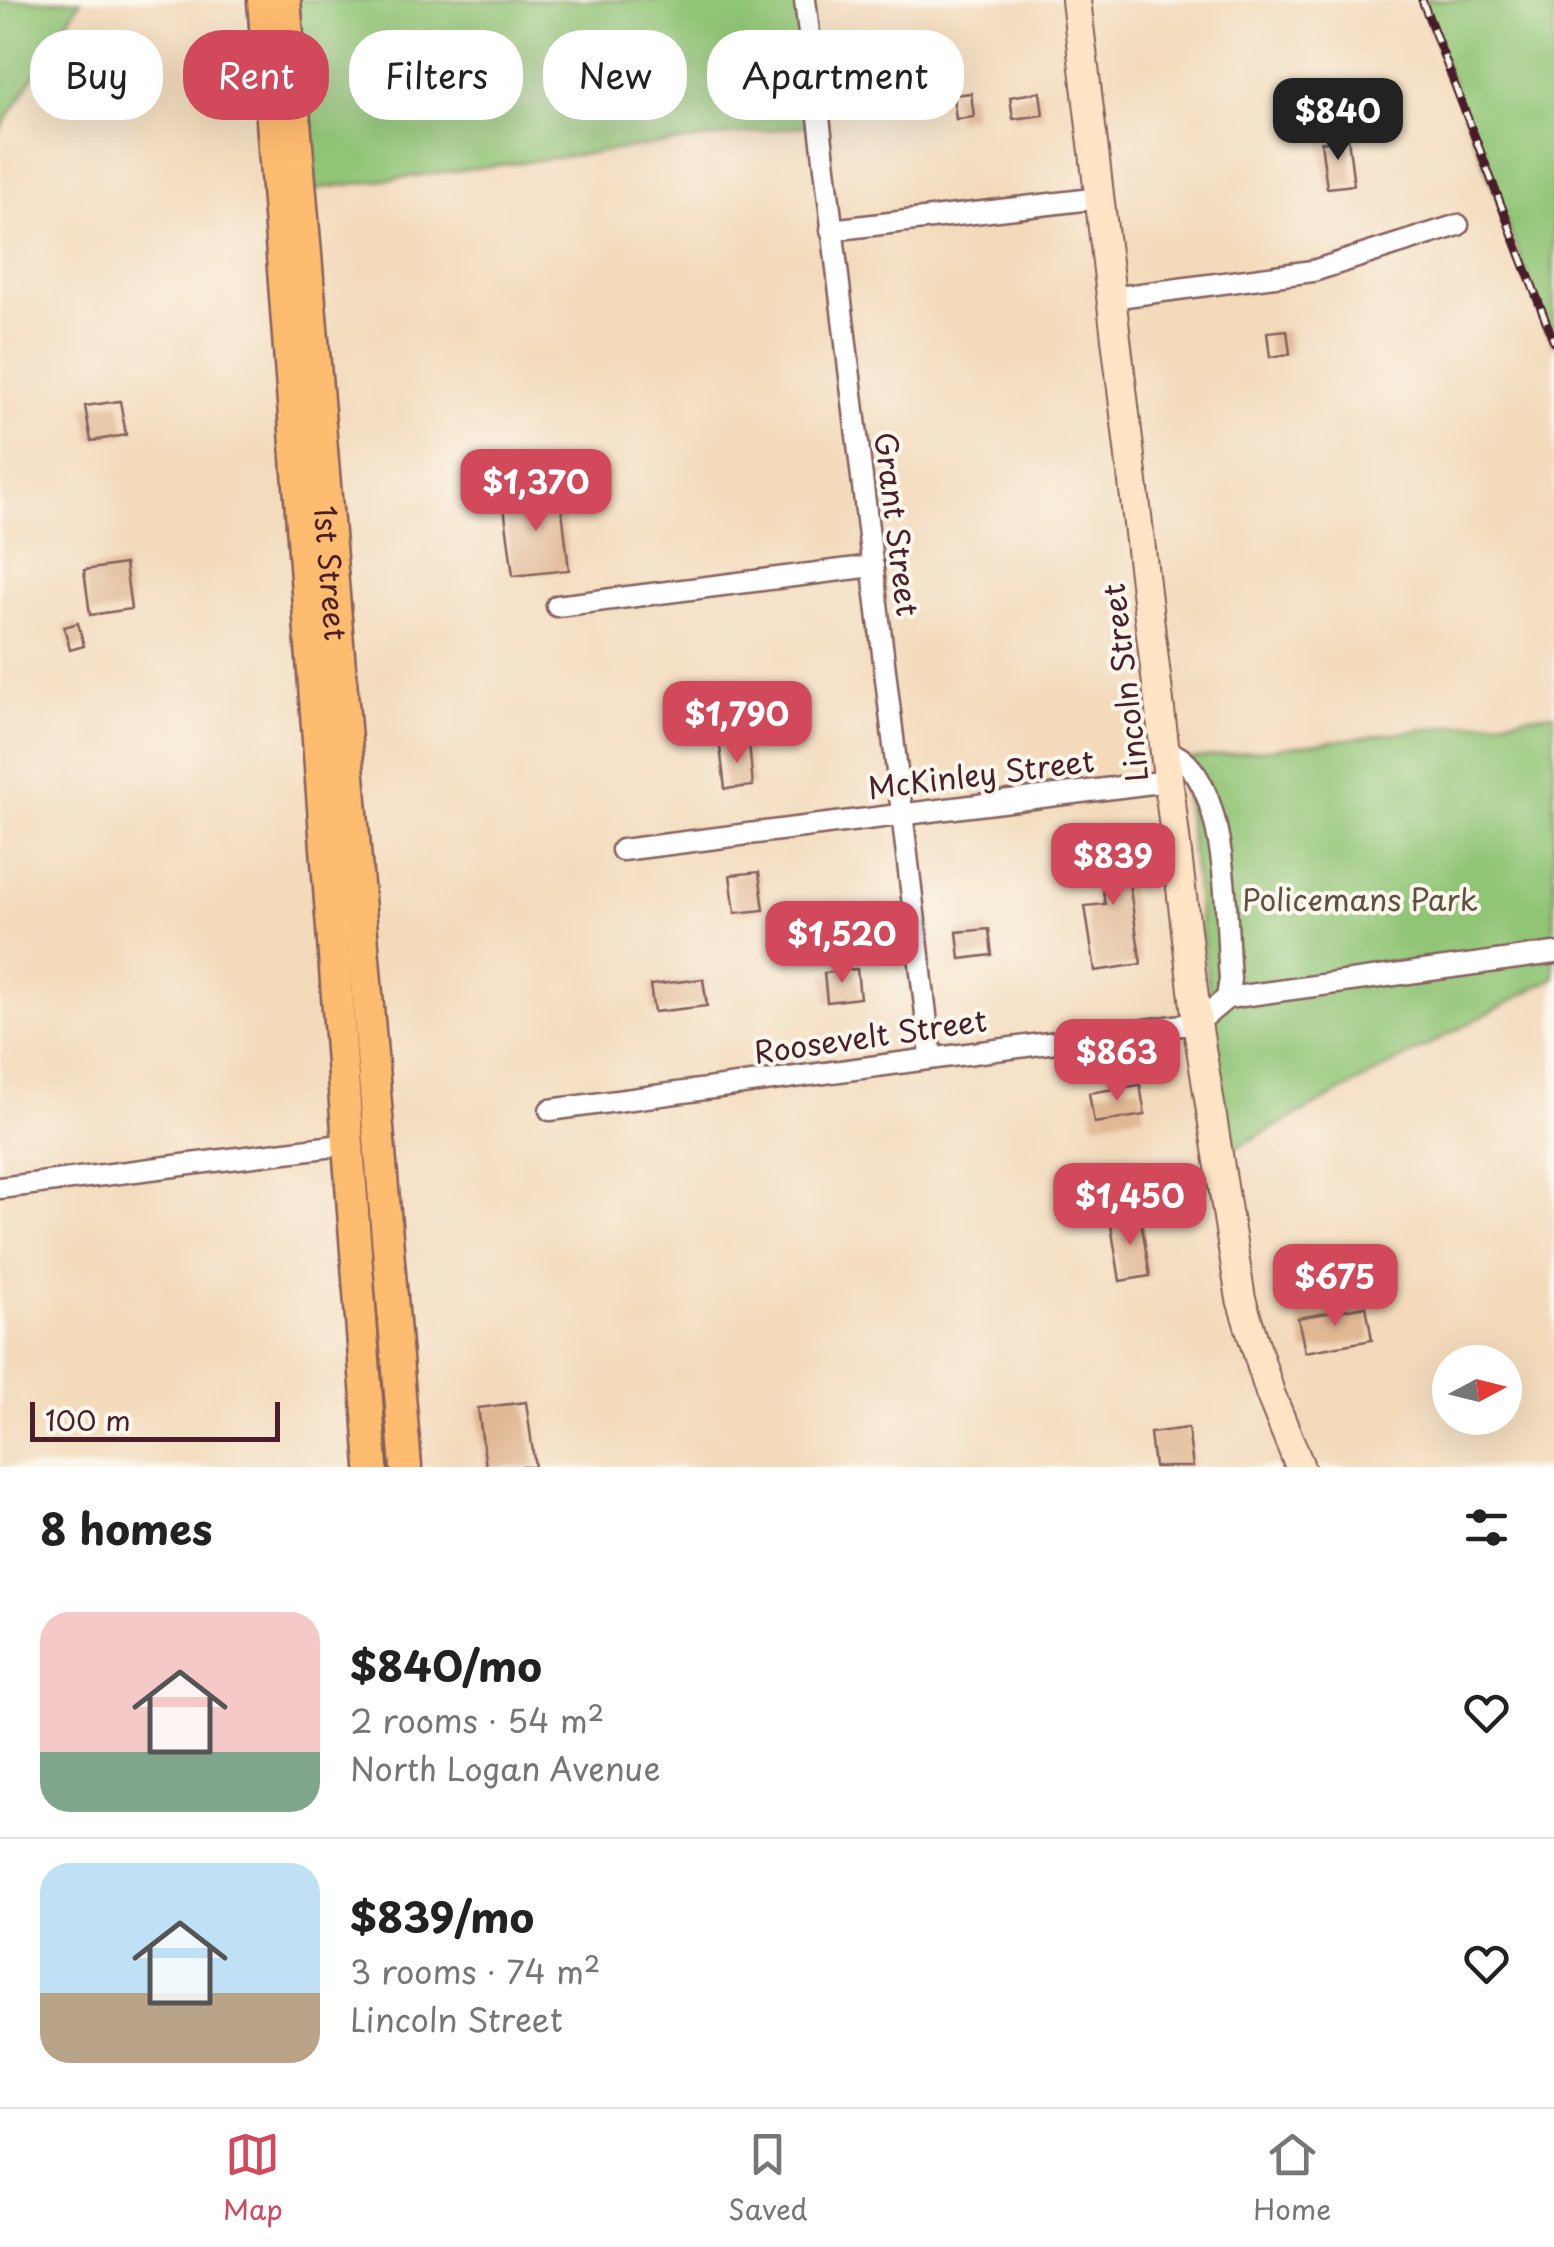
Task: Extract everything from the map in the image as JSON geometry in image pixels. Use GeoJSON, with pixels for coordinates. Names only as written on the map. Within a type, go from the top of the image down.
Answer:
{"type":"FeatureCollection","features":[{"type":"Feature","properties":{"kind":"main road","name":"1st Street"},"geometry":{"type":"LineString","coordinates":[[263,0],[363,1144]]}},
{"type":"Feature","properties":{"kind":"main road","name":"1st Street"},"geometry":{"type":"LineString","coordinates":[[285,0],[363,1144]]}},
{"type":"Feature","properties":{"kind":"main road","name":"Lincoln Street"},"geometry":{"type":"LineString","coordinates":[[1076,0],[1198,1023],[1241,1299],[1270,1394],[1300,1467]]}},
{"type":"Feature","properties":{"kind":"main road"},"geometry":{"type":"LineString","coordinates":[[363,1144],[372,1467]]}},
{"type":"Feature","properties":{"kind":"main road"},"geometry":{"type":"LineString","coordinates":[[363,1144],[406,1467]]}},
{"type":"Feature","properties":{"kind":"street","name":"Grant Street"},"geometry":{"type":"LineString","coordinates":[[805,0],[932,1056]]}},
{"type":"Feature","properties":{"kind":"street"},"geometry":{"type":"LineString","coordinates":[[831,230],[1100,198]]}},
{"type":"Feature","properties":{"kind":"street"},"geometry":{"type":"LineString","coordinates":[[1112,298],[1313,270],[1458,225]]}},
{"type":"Feature","properties":{"kind":"street"},"geometry":{"type":"LineString","coordinates":[[556,606],[873,566]]}},
{"type":"Feature","properties":{"kind":"street"},"geometry":{"type":"LineString","coordinates":[[1165,751],[1179,754],[1208,790],[1220,858],[1230,980],[1227,998]]}},
{"type":"Feature","properties":{"kind":"street","name":"McKinley Street"},"geometry":{"type":"LineString","coordinates":[[622,850],[1168,781]]}},
{"type":"Feature","properties":{"kind":"street"},"geometry":{"type":"LineString","coordinates":[[1198,1023],[1227,998],[1554,953]]}},
{"type":"Feature","properties":{"kind":"street","name":"Roosevelt Street"},"geometry":{"type":"LineString","coordinates":[[550,1110],[1198,1023]]}},
{"type":"Feature","properties":{"kind":"street"},"geometry":{"type":"LineString","coordinates":[[0,1188],[363,1144]]}},
{"type":"Feature","properties":{"kind":"green space"},"geometry":{"type":"Polygon","coordinates":[[[0,0],[81,0],[62,30],[30,30],[30,82],[0,130],[0,0]]]}},
{"type":"Feature","properties":{"kind":"green space"},"geometry":{"type":"Polygon","coordinates":[[[289,0],[804,0],[808,30],[707,30],[707,120],[819,120],[819,124],[299,191],[295,120],[329,120],[329,30],[291,30],[289,0]]]}},
{"type":"Feature","properties":{"kind":"green space"},"geometry":{"type":"Polygon","coordinates":[[[1420,0],[1554,0],[1554,345],[1420,0]]]}},
{"type":"Feature","properties":{"kind":"green space","name":"Policemans Park"},"geometry":{"type":"Polygon","coordinates":[[[1554,713],[1554,978],[1228,1152],[1181,760],[1554,713]]]}},
{"type":"Feature","properties":{"kind":"building"},"geometry":{"type":"Polygon","coordinates":[[[1040,92],[1043,115],[1013,119],[1010,97],[1040,92]]]}},
{"type":"Feature","properties":{"kind":"building"},"geometry":{"type":"Polygon","coordinates":[[[971,93],[974,117],[964,118],[964,94],[971,93]]]}},
{"type":"Feature","properties":{"kind":"building"},"geometry":{"type":"Polygon","coordinates":[[[1320,101],[1324,134],[1304,136],[1300,103],[1320,101]]]}},
{"type":"Feature","properties":{"kind":"building"},"geometry":{"type":"Polygon","coordinates":[[[1348,138],[1354,185],[1327,188],[1321,142],[1348,138]]]}},
{"type":"Feature","properties":{"kind":"building"},"geometry":{"type":"Polygon","coordinates":[[[1287,330],[1290,354],[1270,357],[1267,332],[1287,330]]]}},
{"type":"Feature","properties":{"kind":"building"},"geometry":{"type":"Polygon","coordinates":[[[120,401],[126,435],[91,441],[85,406],[120,401]]]}},
{"type":"Feature","properties":{"kind":"building"},"geometry":{"type":"Polygon","coordinates":[[[560,492],[569,570],[513,576],[503,499],[560,492]]]}},
{"type":"Feature","properties":{"kind":"building"},"geometry":{"type":"Polygon","coordinates":[[[125,564],[131,609],[90,615],[84,570],[125,564]]]}},
{"type":"Feature","properties":{"kind":"building"},"geometry":{"type":"Polygon","coordinates":[[[78,623],[84,646],[70,650],[64,627],[78,623]]]}},
{"type":"Feature","properties":{"kind":"building"},"geometry":{"type":"Polygon","coordinates":[[[749,743],[753,786],[725,789],[720,746],[749,743]]]}},
{"type":"Feature","properties":{"kind":"building"},"geometry":{"type":"Polygon","coordinates":[[[1121,828],[1141,964],[1095,971],[1085,906],[1105,904],[1094,832],[1121,828]]]}},
{"type":"Feature","properties":{"kind":"building"},"geometry":{"type":"Polygon","coordinates":[[[759,872],[764,910],[735,913],[730,875],[759,872]]]}},
{"type":"Feature","properties":{"kind":"building"},"geometry":{"type":"Polygon","coordinates":[[[989,929],[992,955],[960,959],[957,932],[989,929]]]}},
{"type":"Feature","properties":{"kind":"building"},"geometry":{"type":"Polygon","coordinates":[[[857,969],[860,998],[827,1002],[824,973],[857,969]]]}},
{"type":"Feature","properties":{"kind":"building"},"geometry":{"type":"Polygon","coordinates":[[[703,979],[707,1006],[654,1012],[650,985],[703,979]]]}},
{"type":"Feature","properties":{"kind":"building"},"geometry":{"type":"Polygon","coordinates":[[[1140,1085],[1145,1115],[1094,1123],[1089,1093],[1140,1085]]]}},
{"type":"Feature","properties":{"kind":"building"},"geometry":{"type":"Polygon","coordinates":[[[1140,1214],[1150,1276],[1120,1281],[1110,1219],[1140,1214]]]}},
{"type":"Feature","properties":{"kind":"building"},"geometry":{"type":"Polygon","coordinates":[[[1366,1306],[1372,1340],[1305,1352],[1298,1318],[1366,1306]]]}},
{"type":"Feature","properties":{"kind":"building"},"geometry":{"type":"Polygon","coordinates":[[[526,1402],[535,1467],[486,1467],[478,1408],[526,1402]]]}},
{"type":"Feature","properties":{"kind":"building"},"geometry":{"type":"Polygon","coordinates":[[[1188,1428],[1193,1467],[1154,1467],[1150,1433],[1188,1428]]]}},
{"type":"Feature","properties":{"kind":"railway"},"geometry":{"type":"LineString","coordinates":[[1422,0],[1554,342]]}}]}
